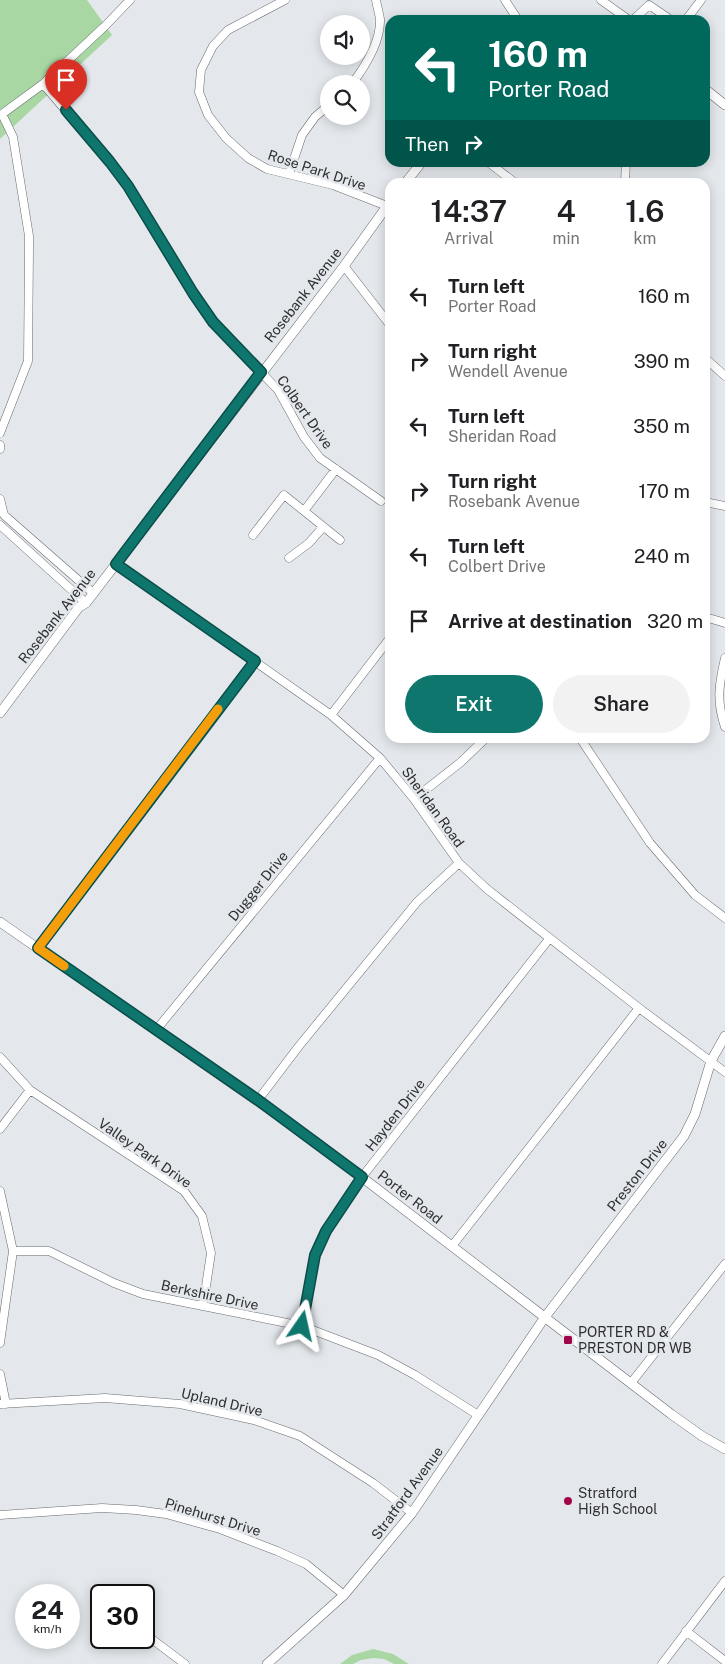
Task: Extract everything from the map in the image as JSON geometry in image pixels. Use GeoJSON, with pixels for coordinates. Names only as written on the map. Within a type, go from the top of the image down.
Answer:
{"type":"FeatureCollection","features":[{"type":"Feature","properties":{"kind":"street"},"geometry":{"type":"LineString","coordinates":[[0,433],[28,361],[29,243],[13,137],[2,114],[43,84],[130,0]]}},
{"type":"Feature","properties":{"kind":"street","name":"Rose Park Drive"},"geometry":{"type":"LineString","coordinates":[[285,0],[228,30],[213,46],[201,70],[200,92],[208,115],[226,138],[248,158],[267,169],[333,185],[385,203]]}},
{"type":"Feature","properties":{"kind":"street"},"geometry":{"type":"LineString","coordinates":[[359,75],[375,45],[380,21],[376,0]]}},
{"type":"Feature","properties":{"kind":"street"},"geometry":{"type":"LineString","coordinates":[[505,0],[515,15]]}},
{"type":"Feature","properties":{"kind":"street"},"geometry":{"type":"LineString","coordinates":[[601,0],[624,15]]}},
{"type":"Feature","properties":{"kind":"street"},"geometry":{"type":"LineString","coordinates":[[690,15],[701,0]]}},
{"type":"Feature","properties":{"kind":"street"},"geometry":{"type":"LineString","coordinates":[[636,15],[646,6],[655,3],[666,15]]}},
{"type":"Feature","properties":{"kind":"street","name":"Colbert Drive"},"geometry":{"type":"LineString","coordinates":[[43,84],[110,162],[213,322],[278,390],[304,437],[320,458],[381,501]]}},
{"type":"Feature","properties":{"kind":"street"},"geometry":{"type":"LineString","coordinates":[[710,93],[725,105]]}},
{"type":"Feature","properties":{"kind":"street"},"geometry":{"type":"LineString","coordinates":[[289,174],[302,135],[320,113]]}},
{"type":"Feature","properties":{"kind":"street"},"geometry":{"type":"LineString","coordinates":[[409,178],[418,167]]}},
{"type":"Feature","properties":{"kind":"street"},"geometry":{"type":"LineString","coordinates":[[494,167],[509,178]]}},
{"type":"Feature","properties":{"kind":"street","name":"Rosebank Avenue"},"geometry":{"type":"LineString","coordinates":[[0,713],[79,607],[86,603],[344,266],[385,208]]}},
{"type":"Feature","properties":{"kind":"street"},"geometry":{"type":"LineString","coordinates":[[344,266],[385,319]]}},
{"type":"Feature","properties":{"kind":"street"},"geometry":{"type":"LineString","coordinates":[[710,362],[725,376]]}},
{"type":"Feature","properties":{"kind":"street"},"geometry":{"type":"LineString","coordinates":[[304,511],[336,469]]}},
{"type":"Feature","properties":{"kind":"street"},"geometry":{"type":"LineString","coordinates":[[253,535],[284,495],[340,540]]}},
{"type":"Feature","properties":{"kind":"street"},"geometry":{"type":"LineString","coordinates":[[0,499],[2,517],[93,593]]}},
{"type":"Feature","properties":{"kind":"street"},"geometry":{"type":"LineString","coordinates":[[710,503],[725,506]]}},
{"type":"Feature","properties":{"kind":"street"},"geometry":{"type":"LineString","coordinates":[[0,525],[86,603]]}},
{"type":"Feature","properties":{"kind":"street"},"geometry":{"type":"LineString","coordinates":[[289,558],[309,543],[323,527]]}},
{"type":"Feature","properties":{"kind":"street","name":"Sheridan Road"},"geometry":{"type":"LineString","coordinates":[[116,564],[331,715],[380,758],[414,799],[459,863],[487,889],[549,939],[725,1072]]}},
{"type":"Feature","properties":{"kind":"street"},"geometry":{"type":"LineString","coordinates":[[710,618],[725,622]]}},
{"type":"Feature","properties":{"kind":"street"},"geometry":{"type":"LineString","coordinates":[[331,715],[385,645]]}},
{"type":"Feature","properties":{"kind":"street"},"geometry":{"type":"LineString","coordinates":[[725,658],[719,681],[718,700],[725,727]]}},
{"type":"Feature","properties":{"kind":"street"},"geometry":{"type":"LineString","coordinates":[[38,948],[255,661]]}},
{"type":"Feature","properties":{"kind":"street"},"geometry":{"type":"LineString","coordinates":[[414,799],[461,762],[481,743]]}},
{"type":"Feature","properties":{"kind":"street"},"geometry":{"type":"LineString","coordinates":[[583,743],[650,843],[695,895],[725,918]]}},
{"type":"Feature","properties":{"kind":"street","name":"Dugger Drive"},"geometry":{"type":"LineString","coordinates":[[156,1030],[380,758]]}},
{"type":"Feature","properties":{"kind":"street"},"geometry":{"type":"LineString","coordinates":[[258,1100],[299,1046],[417,902],[459,863]]}},
{"type":"Feature","properties":{"kind":"street","name":"Porter Road"},"geometry":{"type":"LineString","coordinates":[[0,922],[258,1100],[362,1177],[631,1384],[702,1436],[725,1448]]}},
{"type":"Feature","properties":{"kind":"street","name":"Hayden Drive"},"geometry":{"type":"LineString","coordinates":[[302,1326],[315,1255],[326,1231],[362,1177],[549,939]]}},
{"type":"Feature","properties":{"kind":"street"},"geometry":{"type":"LineString","coordinates":[[452,1246],[639,1008]]}},
{"type":"Feature","properties":{"kind":"street","name":"Preston Drive"},"geometry":{"type":"LineString","coordinates":[[545,1317],[684,1136],[695,1114],[711,1061],[725,1036]]}},
{"type":"Feature","properties":{"kind":"street","name":"Valley Park Drive"},"geometry":{"type":"LineString","coordinates":[[0,1057],[30,1090],[184,1191],[202,1216],[211,1253],[203,1306]]}},
{"type":"Feature","properties":{"kind":"street"},"geometry":{"type":"LineString","coordinates":[[0,1129],[30,1090]]}},
{"type":"Feature","properties":{"kind":"street"},"geometry":{"type":"LineString","coordinates":[[0,1192],[14,1251],[0,1343]]}},
{"type":"Feature","properties":{"kind":"street","name":"Berkshire Drive"},"geometry":{"type":"LineString","coordinates":[[14,1251],[49,1251],[126,1288],[143,1294],[302,1326],[378,1355],[415,1375],[478,1415]]}},
{"type":"Feature","properties":{"kind":"street"},"geometry":{"type":"LineString","coordinates":[[631,1384],[725,1264]]}},
{"type":"Feature","properties":{"kind":"street","name":"Stratford Avenue"},"geometry":{"type":"LineString","coordinates":[[267,1664],[344,1595],[412,1513],[545,1317]]}},
{"type":"Feature","properties":{"kind":"street"},"geometry":{"type":"LineString","coordinates":[[0,1374],[3,1404]]}},
{"type":"Feature","properties":{"kind":"street","name":"Upland Drive"},"geometry":{"type":"LineString","coordinates":[[3,1404],[105,1398],[180,1404],[254,1420],[300,1436],[373,1483],[412,1513]]}},
{"type":"Feature","properties":{"kind":"street","name":"Pinehurst Drive"},"geometry":{"type":"LineString","coordinates":[[0,1514],[102,1508],[166,1514],[220,1529],[306,1564],[344,1595]]}},
{"type":"Feature","properties":{"kind":"street"},"geometry":{"type":"LineString","coordinates":[[662,1664],[725,1581]]}},
{"type":"Feature","properties":{"kind":"street"},"geometry":{"type":"LineString","coordinates":[[686,1631],[725,1661]]}},
{"type":"Feature","properties":{"kind":"street"},"geometry":{"type":"LineString","coordinates":[[155,1642],[185,1664]]}},
{"type":"Feature","properties":{"kind":"green space"},"geometry":{"type":"Polygon","coordinates":[[[0,0],[87,0],[112,35],[0,139],[0,0]]]}},
{"type":"Feature","properties":{"kind":"green space"},"geometry":{"type":"Polygon","coordinates":[[[373,1649],[393,1654],[409,1664],[394,1664],[384,1659],[373,1658],[361,1660],[353,1664],[340,1664],[352,1655],[373,1649]]]}},
{"type":"Feature","properties":{"kind":"slow traffic"},"geometry":{"type":"LineString","coordinates":[[64,966],[38,948],[218,709]]}},
{"type":"Feature","properties":{"kind":"place","name":"PORTER RD & PRESTON DR WB"},"geometry":{"type":"Point","coordinates":[568,1340]}},
{"type":"Feature","properties":{"kind":"place","name":"Stratford High School"},"geometry":{"type":"Point","coordinates":[568,1501]}},
{"type":"Feature","properties":{"kind":"route"},"geometry":{"type":"LineString","coordinates":[[66,110],[128,186],[193,293],[213,322],[225,337],[261,372],[116,564],[255,661],[38,948],[258,1100],[362,1177],[326,1231],[315,1255],[302,1326]]}}]}
